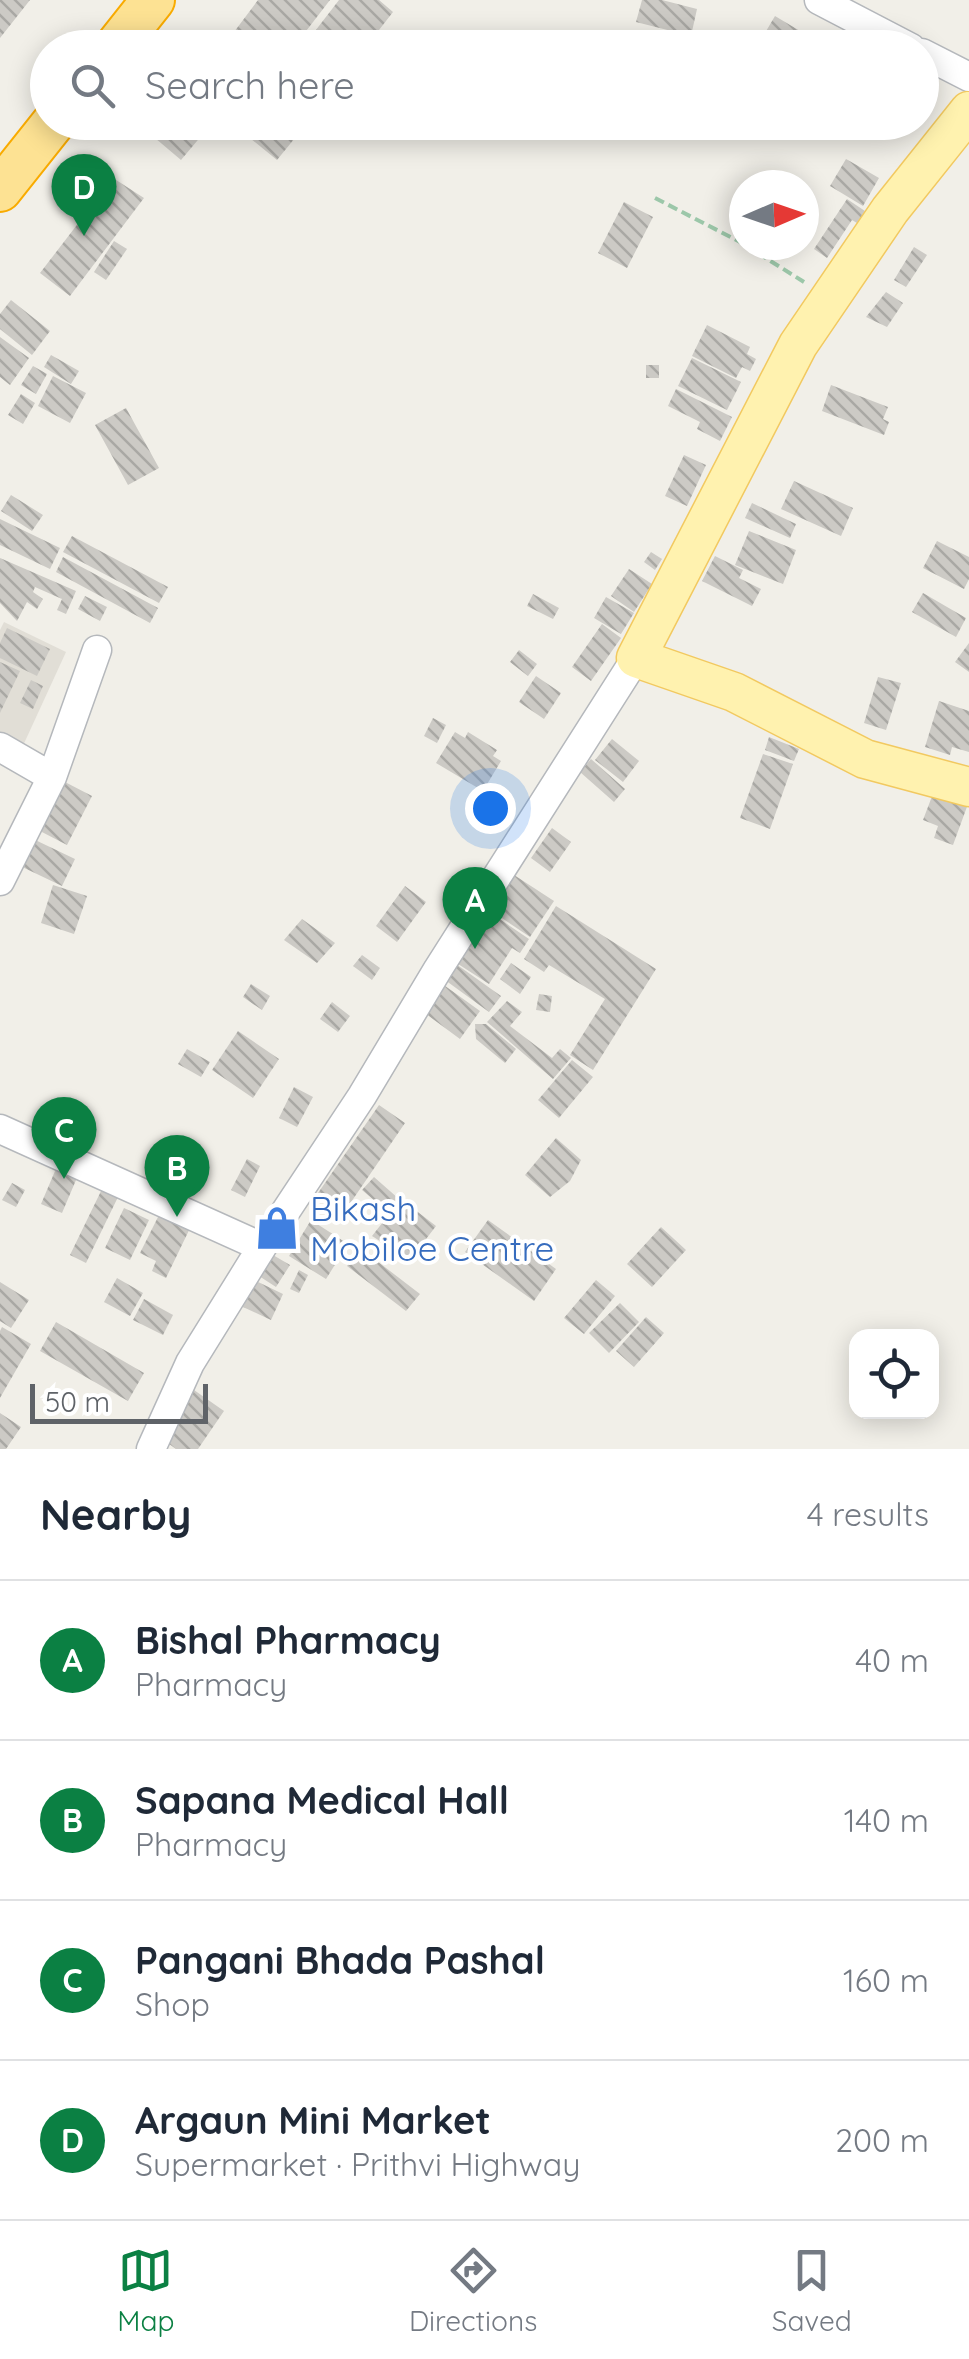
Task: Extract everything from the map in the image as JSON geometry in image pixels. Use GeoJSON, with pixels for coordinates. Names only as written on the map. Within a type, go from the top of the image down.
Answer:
{"type":"FeatureCollection","features":[{"type":"Feature","properties":{"kind":"highway"},"geometry":{"type":"LineString","coordinates":[[130,30],[154,0]]}},
{"type":"Feature","properties":{"kind":"highway"},"geometry":{"type":"LineString","coordinates":[[0,190],[40,140]]}},
{"type":"Feature","properties":{"kind":"main road"},"geometry":{"type":"LineString","coordinates":[[969,111],[890,210],[798,344],[636,658],[734,692],[865,759],[969,787]]}},
{"type":"Feature","properties":{"kind":"street"},"geometry":{"type":"LineString","coordinates":[[818,0],[876,30]]}},
{"type":"Feature","properties":{"kind":"street"},"geometry":{"type":"LineString","coordinates":[[939,62],[969,77]]}},
{"type":"Feature","properties":{"kind":"street"},"geometry":{"type":"LineString","coordinates":[[0,880],[52,777],[97,650]]}},
{"type":"Feature","properties":{"kind":"street"},"geometry":{"type":"LineString","coordinates":[[151,1449],[190,1363],[636,658]]}},
{"type":"Feature","properties":{"kind":"street"},"geometry":{"type":"LineString","coordinates":[[0,747],[52,777]]}},
{"type":"Feature","properties":{"kind":"street"},"geometry":{"type":"LineString","coordinates":[[0,1129],[262,1246]]}},
{"type":"Feature","properties":{"kind":"path"},"geometry":{"type":"LineString","coordinates":[[655,198],[729,237]]}},
{"type":"Feature","properties":{"kind":"path"},"geometry":{"type":"LineString","coordinates":[[768,260],[830,298]]}},
{"type":"Feature","properties":{"kind":"shaded area"},"geometry":{"type":"Polygon","coordinates":[[[4,622],[66,652],[21,750],[0,738],[0,630],[4,622]]]}},
{"type":"Feature","properties":{"kind":"building"},"geometry":{"type":"Polygon","coordinates":[[[0,0],[30,0],[0,38],[0,0]]]}},
{"type":"Feature","properties":{"kind":"building"},"geometry":{"type":"Polygon","coordinates":[[[258,0],[330,0],[307,30],[236,30],[258,0]]]}},
{"type":"Feature","properties":{"kind":"building"},"geometry":{"type":"Polygon","coordinates":[[[339,0],[379,0],[393,12],[379,30],[316,30],[339,0]]]}},
{"type":"Feature","properties":{"kind":"building"},"geometry":{"type":"Polygon","coordinates":[[[642,0],[662,0],[697,9],[692,30],[667,30],[636,22],[642,0]]]}},
{"type":"Feature","properties":{"kind":"building"},"geometry":{"type":"Polygon","coordinates":[[[775,16],[798,30],[767,30],[775,16]]]}},
{"type":"Feature","properties":{"kind":"building"},"geometry":{"type":"Polygon","coordinates":[[[157,140],[198,140],[181,160],[157,140]]]}},
{"type":"Feature","properties":{"kind":"building"},"geometry":{"type":"Polygon","coordinates":[[[252,140],[293,140],[277,160],[252,140]]]}},
{"type":"Feature","properties":{"kind":"building"},"geometry":{"type":"Polygon","coordinates":[[[846,159],[879,178],[863,206],[830,186],[846,159]]]}},
{"type":"Feature","properties":{"kind":"building"},"geometry":{"type":"Polygon","coordinates":[[[113,178],[144,198],[70,296],[40,273],[113,178]]]}},
{"type":"Feature","properties":{"kind":"building"},"geometry":{"type":"Polygon","coordinates":[[[847,199],[865,211],[857,223],[852,220],[827,258],[819,252],[819,241],[847,199]]]}},
{"type":"Feature","properties":{"kind":"building"},"geometry":{"type":"Polygon","coordinates":[[[624,202],[653,217],[627,268],[598,253],[624,202]]]}},
{"type":"Feature","properties":{"kind":"building"},"geometry":{"type":"Polygon","coordinates":[[[114,241],[127,249],[106,280],[94,272],[114,241]]]}},
{"type":"Feature","properties":{"kind":"building"},"geometry":{"type":"Polygon","coordinates":[[[914,247],[927,255],[906,287],[894,280],[914,247]]]}},
{"type":"Feature","properties":{"kind":"building"},"geometry":{"type":"Polygon","coordinates":[[[886,292],[903,303],[887,327],[866,317],[886,292]]]}},
{"type":"Feature","properties":{"kind":"building"},"geometry":{"type":"Polygon","coordinates":[[[11,300],[50,331],[32,355],[0,329],[0,314],[11,300]]]}},
{"type":"Feature","properties":{"kind":"building"},"geometry":{"type":"Polygon","coordinates":[[[707,325],[750,347],[747,354],[756,359],[750,371],[742,367],[736,378],[692,356],[707,325]]]}},
{"type":"Feature","properties":{"kind":"building"},"geometry":{"type":"Polygon","coordinates":[[[0,337],[29,358],[10,385],[0,377],[0,337]]]}},
{"type":"Feature","properties":{"kind":"building"},"geometry":{"type":"Polygon","coordinates":[[[51,355],[79,371],[71,384],[44,367],[51,355]]]}},
{"type":"Feature","properties":{"kind":"building"},"geometry":{"type":"Polygon","coordinates":[[[692,358],[741,382],[727,410],[678,386],[692,358]]]}},
{"type":"Feature","properties":{"kind":"building"},"geometry":{"type":"Polygon","coordinates":[[[646,365],[659,365],[659,378],[646,378],[646,365]]]}},
{"type":"Feature","properties":{"kind":"building"},"geometry":{"type":"Polygon","coordinates":[[[33,366],[47,374],[36,394],[21,385],[33,366]]]}},
{"type":"Feature","properties":{"kind":"building"},"geometry":{"type":"Polygon","coordinates":[[[53,376],[86,393],[70,423],[38,406],[53,376]]]}},
{"type":"Feature","properties":{"kind":"building"},"geometry":{"type":"Polygon","coordinates":[[[831,385],[888,407],[883,419],[889,422],[884,435],[822,411],[831,385]]]}},
{"type":"Feature","properties":{"kind":"building"},"geometry":{"type":"Polygon","coordinates":[[[676,389],[732,417],[720,441],[697,429],[700,422],[668,406],[676,389]]]}},
{"type":"Feature","properties":{"kind":"building"},"geometry":{"type":"Polygon","coordinates":[[[21,394],[35,403],[23,424],[8,415],[21,394]]]}},
{"type":"Feature","properties":{"kind":"building"},"geometry":{"type":"Polygon","coordinates":[[[126,408],[159,468],[128,485],[95,425],[126,408]]]}},
{"type":"Feature","properties":{"kind":"building"},"geometry":{"type":"Polygon","coordinates":[[[684,455],[706,465],[687,506],[665,496],[684,455]]]}},
{"type":"Feature","properties":{"kind":"building"},"geometry":{"type":"Polygon","coordinates":[[[794,481],[853,508],[841,536],[781,509],[794,481]]]}},
{"type":"Feature","properties":{"kind":"building"},"geometry":{"type":"Polygon","coordinates":[[[11,495],[43,515],[32,531],[1,511],[11,495]]]}},
{"type":"Feature","properties":{"kind":"building"},"geometry":{"type":"Polygon","coordinates":[[[752,503],[796,524],[790,538],[745,518],[752,503]]]}},
{"type":"Feature","properties":{"kind":"building"},"geometry":{"type":"Polygon","coordinates":[[[0,519],[60,548],[50,569],[0,545],[0,519]]]}},
{"type":"Feature","properties":{"kind":"building"},"geometry":{"type":"Polygon","coordinates":[[[749,531],[796,550],[783,584],[735,565],[749,531]]]}},
{"type":"Feature","properties":{"kind":"building"},"geometry":{"type":"Polygon","coordinates":[[[72,536],[168,587],[159,603],[63,552],[72,536]]]}},
{"type":"Feature","properties":{"kind":"building"},"geometry":{"type":"Polygon","coordinates":[[[937,541],[969,557],[969,579],[964,589],[923,568],[937,541]]]}},
{"type":"Feature","properties":{"kind":"building"},"geometry":{"type":"Polygon","coordinates":[[[651,552],[662,559],[655,570],[644,562],[651,552]]]}},
{"type":"Feature","properties":{"kind":"building"},"geometry":{"type":"Polygon","coordinates":[[[715,556],[743,570],[739,578],[761,589],[752,606],[702,581],[715,556]]]}},
{"type":"Feature","properties":{"kind":"building"},"geometry":{"type":"Polygon","coordinates":[[[63,557],[158,608],[150,623],[56,572],[63,557]]]}},
{"type":"Feature","properties":{"kind":"building"},"geometry":{"type":"Polygon","coordinates":[[[0,558],[76,591],[66,614],[57,610],[62,599],[35,587],[33,592],[43,599],[37,609],[27,602],[17,621],[0,603],[0,558]]]}},
{"type":"Feature","properties":{"kind":"building"},"geometry":{"type":"Polygon","coordinates":[[[629,569],[652,584],[634,612],[611,596],[629,569]]]}},
{"type":"Feature","properties":{"kind":"building"},"geometry":{"type":"Polygon","coordinates":[[[923,593],[966,618],[956,637],[912,612],[923,593]]]}},
{"type":"Feature","properties":{"kind":"building"},"geometry":{"type":"Polygon","coordinates":[[[533,594],[559,608],[553,619],[527,606],[533,594]]]}},
{"type":"Feature","properties":{"kind":"building"},"geometry":{"type":"Polygon","coordinates":[[[85,596],[107,607],[100,621],[78,609],[85,596]]]}},
{"type":"Feature","properties":{"kind":"building"},"geometry":{"type":"Polygon","coordinates":[[[606,597],[634,613],[621,634],[594,618],[606,597]]]}},
{"type":"Feature","properties":{"kind":"building"},"geometry":{"type":"Polygon","coordinates":[[[602,624],[621,638],[591,681],[572,667],[602,624]]]}},
{"type":"Feature","properties":{"kind":"building"},"geometry":{"type":"Polygon","coordinates":[[[7,628],[50,649],[37,676],[0,658],[0,643],[7,628]]]}},
{"type":"Feature","properties":{"kind":"building"},"geometry":{"type":"Polygon","coordinates":[[[969,643],[969,672],[955,662],[969,643]]]}},
{"type":"Feature","properties":{"kind":"building"},"geometry":{"type":"Polygon","coordinates":[[[519,650],[537,664],[528,676],[510,662],[519,650]]]}},
{"type":"Feature","properties":{"kind":"building"},"geometry":{"type":"Polygon","coordinates":[[[0,662],[20,671],[0,713],[0,662]]]}},
{"type":"Feature","properties":{"kind":"building"},"geometry":{"type":"Polygon","coordinates":[[[536,676],[561,693],[544,719],[519,702],[536,676]]]}},
{"type":"Feature","properties":{"kind":"building"},"geometry":{"type":"Polygon","coordinates":[[[878,677],[901,683],[886,730],[864,723],[878,677]]]}},
{"type":"Feature","properties":{"kind":"building"},"geometry":{"type":"Polygon","coordinates":[[[31,680],[43,686],[33,709],[20,703],[31,680]]]}},
{"type":"Feature","properties":{"kind":"building"},"geometry":{"type":"Polygon","coordinates":[[[939,701],[969,711],[969,752],[952,747],[950,755],[925,747],[939,701]]]}},
{"type":"Feature","properties":{"kind":"building"},"geometry":{"type":"Polygon","coordinates":[[[433,718],[446,725],[437,743],[424,736],[433,718]]]}},
{"type":"Feature","properties":{"kind":"building"},"geometry":{"type":"Polygon","coordinates":[[[455,732],[465,738],[468,732],[497,750],[493,756],[501,761],[483,791],[436,763],[455,732]]]}},
{"type":"Feature","properties":{"kind":"building"},"geometry":{"type":"Polygon","coordinates":[[[769,737],[799,749],[794,761],[765,750],[769,737]]]}},
{"type":"Feature","properties":{"kind":"building"},"geometry":{"type":"Polygon","coordinates":[[[612,739],[639,761],[623,782],[595,760],[612,739]]]}},
{"type":"Feature","properties":{"kind":"building"},"geometry":{"type":"Polygon","coordinates":[[[763,754],[793,764],[770,829],[740,818],[763,754]]]}},
{"type":"Feature","properties":{"kind":"building"},"geometry":{"type":"Polygon","coordinates":[[[591,759],[625,789],[614,802],[580,772],[591,759]]]}},
{"type":"Feature","properties":{"kind":"building"},"geometry":{"type":"Polygon","coordinates":[[[65,782],[92,796],[67,845],[40,831],[65,782]]]}},
{"type":"Feature","properties":{"kind":"building"},"geometry":{"type":"Polygon","coordinates":[[[934,791],[968,804],[953,845],[934,838],[938,826],[923,820],[934,791]]]}},
{"type":"Feature","properties":{"kind":"building"},"geometry":{"type":"Polygon","coordinates":[[[552,828],[571,842],[550,872],[531,858],[552,828]]]}},
{"type":"Feature","properties":{"kind":"building"},"geometry":{"type":"Polygon","coordinates":[[[29,837],[75,859],[62,886],[16,864],[29,837]]]}},
{"type":"Feature","properties":{"kind":"building"},"geometry":{"type":"Polygon","coordinates":[[[511,873],[554,901],[530,937],[487,908],[511,873]]]}},
{"type":"Feature","properties":{"kind":"building"},"geometry":{"type":"Polygon","coordinates":[[[53,885],[87,896],[74,934],[41,923],[53,885]]]}},
{"type":"Feature","properties":{"kind":"building"},"geometry":{"type":"Polygon","coordinates":[[[405,886],[426,902],[397,942],[376,926],[405,886]]]}},
{"type":"Feature","properties":{"kind":"building"},"geometry":{"type":"Polygon","coordinates":[[[556,906],[656,969],[593,1070],[570,1055],[605,999],[549,965],[544,972],[524,959],[556,906]]]}},
{"type":"Feature","properties":{"kind":"building"},"geometry":{"type":"Polygon","coordinates":[[[488,911],[529,939],[520,953],[512,948],[489,984],[455,962],[488,911]]]}},
{"type":"Feature","properties":{"kind":"building"},"geometry":{"type":"Polygon","coordinates":[[[302,919],[335,943],[317,963],[284,940],[302,919]]]}},
{"type":"Feature","properties":{"kind":"building"},"geometry":{"type":"Polygon","coordinates":[[[362,955],[380,968],[372,980],[353,966],[362,955]]]}},
{"type":"Feature","properties":{"kind":"building"},"geometry":{"type":"Polygon","coordinates":[[[511,963],[531,977],[520,994],[500,979],[511,963]]]}},
{"type":"Feature","properties":{"kind":"building"},"geometry":{"type":"Polygon","coordinates":[[[456,964],[501,996],[489,1012],[445,980],[456,964]]]}},
{"type":"Feature","properties":{"kind":"building"},"geometry":{"type":"Polygon","coordinates":[[[441,983],[480,1011],[460,1039],[422,1011],[441,983]]]}},
{"type":"Feature","properties":{"kind":"building"},"geometry":{"type":"Polygon","coordinates":[[[251,984],[270,996],[262,1010],[243,997],[251,984]]]}},
{"type":"Feature","properties":{"kind":"building"},"geometry":{"type":"Polygon","coordinates":[[[539,994],[552,996],[550,1012],[536,1010],[539,994]]]}},
{"type":"Feature","properties":{"kind":"building"},"geometry":{"type":"Polygon","coordinates":[[[507,1001],[522,1012],[510,1026],[552,1058],[560,1049],[571,1058],[553,1079],[487,1022],[507,1001]]]}},
{"type":"Feature","properties":{"kind":"building"},"geometry":{"type":"Polygon","coordinates":[[[332,1002],[350,1016],[338,1032],[320,1019],[332,1002]]]}},
{"type":"Feature","properties":{"kind":"building"},"geometry":{"type":"Polygon","coordinates":[[[475,1024],[486,1024],[516,1049],[505,1063],[476,1039],[475,1024]]]}},
{"type":"Feature","properties":{"kind":"building"},"geometry":{"type":"Polygon","coordinates":[[[238,1031],[279,1059],[253,1098],[212,1070],[238,1031]]]}},
{"type":"Feature","properties":{"kind":"building"},"geometry":{"type":"Polygon","coordinates":[[[187,1049],[210,1062],[201,1077],[178,1064],[187,1049]]]}},
{"type":"Feature","properties":{"kind":"building"},"geometry":{"type":"Polygon","coordinates":[[[572,1060],[593,1077],[559,1118],[538,1100],[572,1060]]]}},
{"type":"Feature","properties":{"kind":"building"},"geometry":{"type":"Polygon","coordinates":[[[294,1087],[313,1097],[297,1127],[279,1118],[294,1087]]]}},
{"type":"Feature","properties":{"kind":"building"},"geometry":{"type":"Polygon","coordinates":[[[379,1105],[405,1123],[345,1211],[318,1193],[379,1105]]]}},
{"type":"Feature","properties":{"kind":"building"},"geometry":{"type":"Polygon","coordinates":[[[556,1138],[581,1160],[570,1181],[550,1197],[525,1175],[556,1138]]]}},
{"type":"Feature","properties":{"kind":"building"},"geometry":{"type":"Polygon","coordinates":[[[247,1159],[260,1166],[245,1197],[231,1190],[247,1159]]]}},
{"type":"Feature","properties":{"kind":"building"},"geometry":{"type":"Polygon","coordinates":[[[58,1164],[79,1173],[62,1213],[41,1204],[58,1164]]]}},
{"type":"Feature","properties":{"kind":"building"},"geometry":{"type":"Polygon","coordinates":[[[374,1177],[399,1199],[388,1212],[362,1190],[374,1177]]]}},
{"type":"Feature","properties":{"kind":"building"},"geometry":{"type":"Polygon","coordinates":[[[12,1183],[25,1190],[16,1207],[2,1200],[12,1183]]]}},
{"type":"Feature","properties":{"kind":"building"},"geometry":{"type":"Polygon","coordinates":[[[102,1189],[118,1197],[86,1263],[70,1255],[102,1189]]]}},
{"type":"Feature","properties":{"kind":"building"},"geometry":{"type":"Polygon","coordinates":[[[401,1199],[436,1226],[410,1260],[372,1236],[401,1199]]]}},
{"type":"Feature","properties":{"kind":"building"},"geometry":{"type":"Polygon","coordinates":[[[163,1207],[193,1222],[166,1278],[152,1271],[156,1261],[140,1253],[163,1207]]]}},
{"type":"Feature","properties":{"kind":"building"},"geometry":{"type":"Polygon","coordinates":[[[124,1208],[149,1220],[130,1260],[105,1248],[124,1208]]]}},
{"type":"Feature","properties":{"kind":"building"},"geometry":{"type":"Polygon","coordinates":[[[311,1220],[348,1244],[326,1279],[289,1256],[311,1220]]]}},
{"type":"Feature","properties":{"kind":"building"},"geometry":{"type":"Polygon","coordinates":[[[488,1220],[556,1269],[534,1301],[465,1252],[488,1220]]]}},
{"type":"Feature","properties":{"kind":"building"},"geometry":{"type":"Polygon","coordinates":[[[661,1227],[686,1250],[652,1287],[627,1264],[661,1227]]]}},
{"type":"Feature","properties":{"kind":"building"},"geometry":{"type":"Polygon","coordinates":[[[360,1248],[420,1294],[406,1311],[347,1266],[360,1248]]]}},
{"type":"Feature","properties":{"kind":"building"},"geometry":{"type":"Polygon","coordinates":[[[273,1255],[290,1265],[276,1287],[259,1276],[273,1255]]]}},
{"type":"Feature","properties":{"kind":"building"},"geometry":{"type":"Polygon","coordinates":[[[299,1270],[308,1275],[299,1293],[290,1289],[299,1270]]]}},
{"type":"Feature","properties":{"kind":"building"},"geometry":{"type":"Polygon","coordinates":[[[117,1278],[143,1293],[130,1316],[104,1302],[117,1278]]]}},
{"type":"Feature","properties":{"kind":"building"},"geometry":{"type":"Polygon","coordinates":[[[596,1280],[615,1296],[584,1334],[564,1318],[596,1280]]]}},
{"type":"Feature","properties":{"kind":"building"},"geometry":{"type":"Polygon","coordinates":[[[256,1281],[283,1294],[271,1320],[243,1307],[256,1281]]]}},
{"type":"Feature","properties":{"kind":"building"},"geometry":{"type":"Polygon","coordinates":[[[0,1282],[29,1300],[11,1328],[0,1321],[0,1282]]]}},
{"type":"Feature","properties":{"kind":"building"},"geometry":{"type":"Polygon","coordinates":[[[144,1299],[173,1315],[163,1335],[133,1320],[144,1299]]]}},
{"type":"Feature","properties":{"kind":"building"},"geometry":{"type":"Polygon","coordinates":[[[620,1303],[639,1322],[609,1353],[589,1333],[620,1303]]]}},
{"type":"Feature","properties":{"kind":"building"},"geometry":{"type":"Polygon","coordinates":[[[646,1317],[664,1333],[634,1367],[616,1351],[646,1317]]]}},
{"type":"Feature","properties":{"kind":"building"},"geometry":{"type":"Polygon","coordinates":[[[56,1322],[144,1373],[128,1401],[40,1351],[56,1322]]]}},
{"type":"Feature","properties":{"kind":"building"},"geometry":{"type":"Polygon","coordinates":[[[2,1327],[31,1344],[0,1398],[0,1331],[2,1327]]]}},
{"type":"Feature","properties":{"kind":"building"},"geometry":{"type":"Polygon","coordinates":[[[194,1390],[224,1411],[198,1449],[176,1449],[161,1438],[194,1390]]]}},
{"type":"Feature","properties":{"kind":"building"},"geometry":{"type":"Polygon","coordinates":[[[0,1413],[21,1427],[6,1449],[0,1449],[0,1413]]]}},
{"type":"Feature","properties":{"kind":"place","name":"Argaun Mini Market"},"geometry":{"type":"Point","coordinates":[84,236]}},
{"type":"Feature","properties":{"kind":"place","name":"Bishal Pharmacy"},"geometry":{"type":"Point","coordinates":[475,949]}},
{"type":"Feature","properties":{"kind":"place","name":"Pangani Bhada Pashal"},"geometry":{"type":"Point","coordinates":[64,1179]}},
{"type":"Feature","properties":{"kind":"place","name":"Sapana Medical Hall"},"geometry":{"type":"Point","coordinates":[177,1217]}},
{"type":"Feature","properties":{"kind":"place","name":"Bikash Mobiloe Centre"},"geometry":{"type":"Point","coordinates":[277,1228]}}]}
